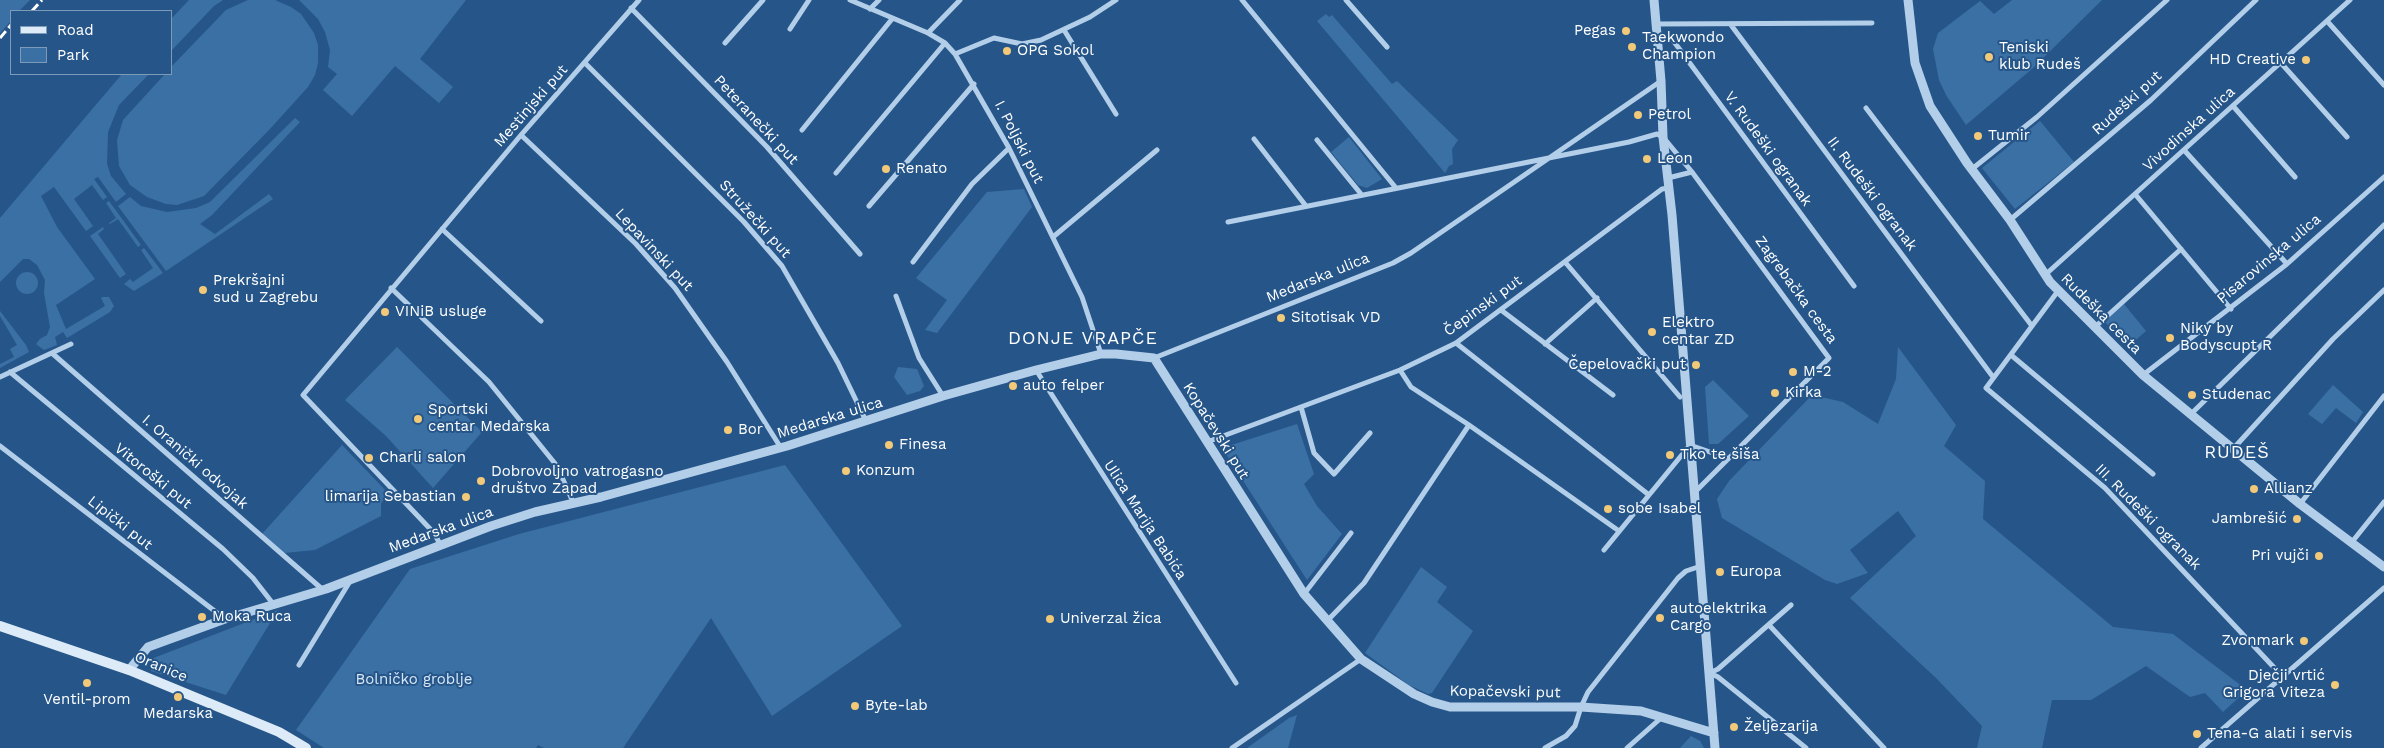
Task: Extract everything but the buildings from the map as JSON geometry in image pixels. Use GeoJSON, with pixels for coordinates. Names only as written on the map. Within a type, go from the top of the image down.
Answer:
{"type":"FeatureCollection","features":[{"type":"Feature","properties":{"kind":"main road","name":"Oranice"},"geometry":{"type":"LineString","coordinates":[[0,626],[129,670],[279,732],[306,748]]}},
{"type":"Feature","properties":{"kind":"street","name":"Mestinjski put"},"geometry":{"type":"LineString","coordinates":[[440,544],[434,534],[303,394],[521,135],[639,0]]}},
{"type":"Feature","properties":{"kind":"street"},"geometry":{"type":"LineString","coordinates":[[725,43],[763,0]]}},
{"type":"Feature","properties":{"kind":"street"},"geometry":{"type":"LineString","coordinates":[[790,29],[809,0]]}},
{"type":"Feature","properties":{"kind":"street","name":"I. Poljski put"},"geometry":{"type":"LineString","coordinates":[[850,0],[892,19],[928,32],[945,43],[956,54],[1009,148],[1082,296],[1101,354]]}},
{"type":"Feature","properties":{"kind":"street"},"geometry":{"type":"LineString","coordinates":[[870,9],[879,0]]}},
{"type":"Feature","properties":{"kind":"street"},"geometry":{"type":"LineString","coordinates":[[928,32],[960,0]]}},
{"type":"Feature","properties":{"kind":"street"},"geometry":{"type":"LineString","coordinates":[[956,54],[994,38],[1028,44],[1064,30],[1116,0]]}},
{"type":"Feature","properties":{"kind":"street"},"geometry":{"type":"LineString","coordinates":[[1242,0],[1396,188]]}},
{"type":"Feature","properties":{"kind":"street"},"geometry":{"type":"LineString","coordinates":[[1346,0],[1387,46]]}},
{"type":"Feature","properties":{"kind":"street"},"geometry":{"type":"LineString","coordinates":[[1654,0],[1661,81],[1663,137],[1686,376],[1715,748]]}},
{"type":"Feature","properties":{"kind":"street","name":"Rudeška cesta"},"geometry":{"type":"LineString","coordinates":[[1908,0],[1915,63],[1924,92],[1938,120],[2010,220],[2045,276],[2058,292],[2144,374],[2232,449],[2300,504],[2384,567]]}},
{"type":"Feature","properties":{"kind":"street"},"geometry":{"type":"LineString","coordinates":[[1972,169],[2037,118],[2167,0]]}},
{"type":"Feature","properties":{"kind":"street","name":"Rudeški put"},"geometry":{"type":"LineString","coordinates":[[2010,220],[2151,100],[2256,0]]}},
{"type":"Feature","properties":{"kind":"street","name":"Vivodinska ulica"},"geometry":{"type":"LineString","coordinates":[[2045,276],[2350,0]]}},
{"type":"Feature","properties":{"kind":"street","name":"Peteranečki put"},"geometry":{"type":"LineString","coordinates":[[631,8],[767,147],[860,254]]}},
{"type":"Feature","properties":{"kind":"street"},"geometry":{"type":"LineString","coordinates":[[802,130],[892,19]]}},
{"type":"Feature","properties":{"kind":"street"},"geometry":{"type":"LineString","coordinates":[[2327,21],[2384,85]]}},
{"type":"Feature","properties":{"kind":"street"},"geometry":{"type":"LineString","coordinates":[[1657,28],[1731,24],[1872,23]]}},
{"type":"Feature","properties":{"kind":"street","name":"II. Rudeški ogranak"},"geometry":{"type":"LineString","coordinates":[[1731,24],[1993,378]]}},
{"type":"Feature","properties":{"kind":"street","name":"V. Rudeški ogranak"},"geometry":{"type":"LineString","coordinates":[[1657,28],[1672,39],[1854,286]]}},
{"type":"Feature","properties":{"kind":"street"},"geometry":{"type":"LineString","coordinates":[[1064,30],[1116,114]]}},
{"type":"Feature","properties":{"kind":"street"},"geometry":{"type":"LineString","coordinates":[[836,173],[945,43]]}},
{"type":"Feature","properties":{"kind":"street","name":"Stružečki put"},"geometry":{"type":"LineString","coordinates":[[585,63],[744,222],[782,266],[838,363],[867,422]]}},
{"type":"Feature","properties":{"kind":"street"},"geometry":{"type":"LineString","coordinates":[[2281,63],[2347,137]]}},
{"type":"Feature","properties":{"kind":"street","name":"Medarska ulica"},"geometry":{"type":"LineString","coordinates":[[129,670],[148,647],[225,619],[322,589],[491,526],[573,502],[609,495],[782,448],[943,396],[1036,370],[1101,354],[1154,358],[1393,263],[1411,253],[1661,81]]}},
{"type":"Feature","properties":{"kind":"street"},"geometry":{"type":"LineString","coordinates":[[869,206],[974,84]]}},
{"type":"Feature","properties":{"kind":"street"},"geometry":{"type":"LineString","coordinates":[[2233,106],[2294,177]]}},
{"type":"Feature","properties":{"kind":"street"},"geometry":{"type":"LineString","coordinates":[[1866,108],[2032,326]]}},
{"type":"Feature","properties":{"kind":"street"},"geometry":{"type":"LineString","coordinates":[[1228,222],[1550,156],[1629,142],[1657,134],[1663,137]]}},
{"type":"Feature","properties":{"kind":"street","name":"Lepavinski put"},"geometry":{"type":"LineString","coordinates":[[521,135],[636,244],[676,288],[727,362],[782,448]]}},
{"type":"Feature","properties":{"kind":"street","name":"Zagrebačka cesta"},"geometry":{"type":"LineString","coordinates":[[1663,137],[1692,172],[1829,358],[1695,492]]}},
{"type":"Feature","properties":{"kind":"street"},"geometry":{"type":"LineString","coordinates":[[1254,139],[1306,206]]}},
{"type":"Feature","properties":{"kind":"street"},"geometry":{"type":"LineString","coordinates":[[1317,140],[1361,194]]}},
{"type":"Feature","properties":{"kind":"street"},"geometry":{"type":"LineString","coordinates":[[913,262],[972,184],[1009,148]]}},
{"type":"Feature","properties":{"kind":"street"},"geometry":{"type":"LineString","coordinates":[[1053,237],[1157,150]]}},
{"type":"Feature","properties":{"kind":"street"},"geometry":{"type":"LineString","coordinates":[[2184,150],[2287,264]]}},
{"type":"Feature","properties":{"kind":"street"},"geometry":{"type":"LineString","coordinates":[[1668,178],[1692,172]]}},
{"type":"Feature","properties":{"kind":"street","name":"Pisarovinska ulica"},"geometry":{"type":"LineString","coordinates":[[2144,374],[2287,264],[2384,177]]}},
{"type":"Feature","properties":{"kind":"street","name":"Čepinski put"},"geometry":{"type":"LineString","coordinates":[[1207,442],[1400,370],[1456,343],[1662,188],[1669,188]]}},
{"type":"Feature","properties":{"kind":"street"},"geometry":{"type":"LineString","coordinates":[[2135,194],[2231,308]]}},
{"type":"Feature","properties":{"kind":"street"},"geometry":{"type":"LineString","coordinates":[[2191,414],[2384,225]]}},
{"type":"Feature","properties":{"kind":"street"},"geometry":{"type":"LineString","coordinates":[[442,229],[541,321]]}},
{"type":"Feature","properties":{"kind":"street"},"geometry":{"type":"LineString","coordinates":[[2094,327],[2181,249]]}},
{"type":"Feature","properties":{"kind":"street"},"geometry":{"type":"LineString","coordinates":[[1565,262],[1680,397]]}},
{"type":"Feature","properties":{"kind":"street"},"geometry":{"type":"LineString","coordinates":[[391,288],[489,382],[552,460],[573,502]]}},
{"type":"Feature","properties":{"kind":"street"},"geometry":{"type":"LineString","coordinates":[[2232,449],[2332,338],[2384,290]]}},
{"type":"Feature","properties":{"kind":"street"},"geometry":{"type":"LineString","coordinates":[[1993,378],[2058,292]]}},
{"type":"Feature","properties":{"kind":"street"},"geometry":{"type":"LineString","coordinates":[[896,296],[919,358],[943,396]]}},
{"type":"Feature","properties":{"kind":"street"},"geometry":{"type":"LineString","coordinates":[[1545,344],[1597,298]]}},
{"type":"Feature","properties":{"kind":"street"},"geometry":{"type":"LineString","coordinates":[[1502,310],[1613,395]]}},
{"type":"Feature","properties":{"kind":"street"},"geometry":{"type":"LineString","coordinates":[[1456,343],[1649,495]]}},
{"type":"Feature","properties":{"kind":"street"},"geometry":{"type":"LineString","coordinates":[[0,377],[53,354],[70,344]]}},
{"type":"Feature","properties":{"kind":"street","name":"I. Oranički odvojak"},"geometry":{"type":"LineString","coordinates":[[53,354],[322,589]]}},
{"type":"Feature","properties":{"kind":"street"},"geometry":{"type":"LineString","coordinates":[[2011,355],[2153,474]]}},
{"type":"Feature","properties":{"kind":"street","name":"Kopačevski put"},"geometry":{"type":"LineString","coordinates":[[1154,358],[1304,594],[1361,659],[1414,694],[1450,707],[1580,707],[1641,711],[1714,733]]}},
{"type":"Feature","properties":{"kind":"street","name":"Ulica Marija Babića"},"geometry":{"type":"LineString","coordinates":[[1036,370],[1236,683]]}},
{"type":"Feature","properties":{"kind":"street"},"geometry":{"type":"LineString","coordinates":[[1400,370],[1411,387],[1469,425],[1619,531]]}},
{"type":"Feature","properties":{"kind":"street","name":"Vitoroški put"},"geometry":{"type":"LineString","coordinates":[[10,372],[223,549],[252,578],[274,605]]}},
{"type":"Feature","properties":{"kind":"street","name":"III. Rudeški ogranak"},"geometry":{"type":"LineString","coordinates":[[1993,378],[1986,388],[2105,488],[2282,676]]}},
{"type":"Feature","properties":{"kind":"street"},"geometry":{"type":"LineString","coordinates":[[2300,504],[2384,396]]}},
{"type":"Feature","properties":{"kind":"street"},"geometry":{"type":"LineString","coordinates":[[1301,407],[1314,453],[1334,474],[1370,433]]}},
{"type":"Feature","properties":{"kind":"street"},"geometry":{"type":"LineString","coordinates":[[1327,621],[1364,582],[1469,425]]}},
{"type":"Feature","properties":{"kind":"street"},"geometry":{"type":"LineString","coordinates":[[1690,445],[1727,458]]}},
{"type":"Feature","properties":{"kind":"street"},"geometry":{"type":"LineString","coordinates":[[1604,550],[1690,445]]}},
{"type":"Feature","properties":{"kind":"street","name":"Lipički put"},"geometry":{"type":"LineString","coordinates":[[0,446],[225,619]]}},
{"type":"Feature","properties":{"kind":"street"},"geometry":{"type":"LineString","coordinates":[[2352,542],[2384,502]]}},
{"type":"Feature","properties":{"kind":"street"},"geometry":{"type":"LineString","coordinates":[[1304,594],[1351,533]]}},
{"type":"Feature","properties":{"kind":"street"},"geometry":{"type":"LineString","coordinates":[[1544,748],[1566,736],[1575,726],[1580,707],[1588,692],[1678,578],[1686,571],[1701,566]]}},
{"type":"Feature","properties":{"kind":"street"},"geometry":{"type":"LineString","coordinates":[[299,665],[352,578]]}},
{"type":"Feature","properties":{"kind":"street"},"geometry":{"type":"LineString","coordinates":[[2201,748],[2384,588]]}},
{"type":"Feature","properties":{"kind":"street"},"geometry":{"type":"LineString","coordinates":[[1710,673],[1791,605]]}},
{"type":"Feature","properties":{"kind":"street"},"geometry":{"type":"LineString","coordinates":[[1769,625],[1884,748]]}},
{"type":"Feature","properties":{"kind":"street"},"geometry":{"type":"LineString","coordinates":[[1232,748],[1361,659]]}},
{"type":"Feature","properties":{"kind":"street"},"geometry":{"type":"LineString","coordinates":[[1710,673],[1718,677],[1806,748]]}},
{"type":"Feature","properties":{"kind":"street"},"geometry":{"type":"LineString","coordinates":[[1627,748],[1661,718]]}},
{"type":"Feature","properties":{"kind":"green space"},"geometry":{"type":"Polygon","coordinates":[[[0,0],[30,0],[20,10],[10,10],[10,22],[0,33],[0,0]]]}},
{"type":"Feature","properties":{"kind":"green space"},"geometry":{"type":"Polygon","coordinates":[[[189,0],[223,0],[214,6],[172,50],[172,18],[189,0]]]}},
{"type":"Feature","properties":{"kind":"green space"},"geometry":{"type":"Polygon","coordinates":[[[248,0],[275,0],[301,14],[314,33],[318,45],[318,63],[315,75],[308,87],[269,130],[204,196],[177,205],[166,204],[147,197],[130,185],[119,166],[117,140],[123,120],[164,75],[172,75],[172,66],[226,10],[248,0]]]}},
{"type":"Feature","properties":{"kind":"green space"},"geometry":{"type":"Polygon","coordinates":[[[299,0],[466,0],[420,59],[453,87],[439,103],[395,66],[352,116],[323,90],[337,74],[328,67],[330,50],[325,32],[318,19],[299,0]]]}},
{"type":"Feature","properties":{"kind":"green space","name":"Teniski klub Rudeš"},"geometry":{"type":"Polygon","coordinates":[[[2012,0],[2102,0],[2033,68],[1966,125],[1946,95],[1939,80],[1933,49],[1938,33],[1980,1],[1994,14],[2012,0]]]}},
{"type":"Feature","properties":{"kind":"green space"},"geometry":{"type":"Polygon","coordinates":[[[1326,14],[1329,17],[1332,15],[1392,84],[1397,81],[1458,140],[1452,149],[1453,164],[1449,166],[1445,173],[1317,21],[1326,14]]]}},
{"type":"Feature","properties":{"kind":"green space"},"geometry":{"type":"Polygon","coordinates":[[[121,75],[148,75],[119,105],[108,132],[107,164],[111,176],[126,194],[116,202],[98,177],[94,179],[107,197],[103,200],[92,185],[74,199],[93,226],[86,231],[54,187],[41,196],[57,227],[95,279],[56,305],[66,329],[105,306],[101,298],[103,297],[109,297],[114,306],[110,312],[67,338],[63,332],[55,337],[57,345],[44,350],[36,344],[47,335],[50,327],[44,293],[45,280],[37,265],[29,259],[23,259],[0,282],[0,218],[121,75]]]}},
{"type":"Feature","properties":{"kind":"green space"},"geometry":{"type":"Polygon","coordinates":[[[295,118],[300,122],[212,215],[200,224],[215,234],[269,194],[273,199],[166,271],[118,206],[130,197],[141,206],[167,212],[196,208],[210,202],[295,118]]]}},
{"type":"Feature","properties":{"kind":"green space"},"geometry":{"type":"Polygon","coordinates":[[[2040,121],[2074,162],[2015,209],[1982,168],[2040,121]]]}},
{"type":"Feature","properties":{"kind":"green space"},"geometry":{"type":"Polygon","coordinates":[[[1349,137],[1382,179],[1367,188],[1358,185],[1331,152],[1349,137]]]}},
{"type":"Feature","properties":{"kind":"green space"},"geometry":{"type":"Polygon","coordinates":[[[1024,189],[1032,207],[937,333],[925,330],[947,300],[916,278],[987,192],[1024,189]]]}},
{"type":"Feature","properties":{"kind":"green space"},"geometry":{"type":"Polygon","coordinates":[[[109,201],[141,245],[138,247],[118,219],[109,223],[116,218],[106,203],[109,201]]]}},
{"type":"Feature","properties":{"kind":"green space"},"geometry":{"type":"Polygon","coordinates":[[[103,227],[104,229],[98,234],[126,274],[120,278],[90,236],[103,227]]]}},
{"type":"Feature","properties":{"kind":"green space"},"geometry":{"type":"Polygon","coordinates":[[[144,248],[163,273],[134,291],[124,284],[130,279],[133,282],[153,268],[141,250],[144,248]]]}},
{"type":"Feature","properties":{"kind":"green space"},"geometry":{"type":"Polygon","coordinates":[[[27,272],[35,275],[38,283],[35,291],[27,294],[19,291],[16,283],[19,275],[27,272]]]}},
{"type":"Feature","properties":{"kind":"green space"},"geometry":{"type":"Polygon","coordinates":[[[2124,304],[2146,331],[2128,347],[2104,321],[2124,304]]]}},
{"type":"Feature","properties":{"kind":"green space"},"geometry":{"type":"Polygon","coordinates":[[[0,311],[26,345],[29,352],[0,368],[0,364],[14,357],[10,349],[17,345],[0,316],[0,311]]]}},
{"type":"Feature","properties":{"kind":"green space","name":"Sportski centar Medarska"},"geometry":{"type":"Polygon","coordinates":[[[397,347],[482,432],[433,488],[386,436],[345,400],[397,347]]]}},
{"type":"Feature","properties":{"kind":"green space"},"geometry":{"type":"Polygon","coordinates":[[[1898,347],[1956,425],[1944,446],[1985,481],[1983,519],[2113,627],[2173,634],[2247,690],[2223,712],[2205,693],[2190,697],[2146,666],[2091,700],[2052,700],[2042,748],[1977,748],[1982,726],[1936,678],[1850,598],[1916,536],[1898,511],[1850,550],[1868,573],[1837,584],[1825,580],[1722,518],[1717,499],[1729,481],[1812,395],[1843,402],[1878,424],[1896,379],[1898,347]]]}},
{"type":"Feature","properties":{"kind":"green space"},"geometry":{"type":"Polygon","coordinates":[[[898,367],[917,369],[924,386],[920,391],[907,395],[894,377],[898,367]]]}},
{"type":"Feature","properties":{"kind":"green space"},"geometry":{"type":"Polygon","coordinates":[[[1713,380],[1749,416],[1718,444],[1709,444],[1705,387],[1713,380]]]}},
{"type":"Feature","properties":{"kind":"green space"},"geometry":{"type":"Polygon","coordinates":[[[2333,385],[2363,412],[2356,423],[2336,408],[2322,424],[2308,414],[2333,385]]]}},
{"type":"Feature","properties":{"kind":"green space"},"geometry":{"type":"Polygon","coordinates":[[[1297,424],[1314,474],[1304,484],[1317,506],[1342,534],[1307,580],[1222,448],[1297,424]]]}},
{"type":"Feature","properties":{"kind":"green space"},"geometry":{"type":"Polygon","coordinates":[[[342,445],[389,494],[381,503],[381,516],[315,550],[284,553],[262,534],[342,445]]]}},
{"type":"Feature","properties":{"kind":"green space","name":"Bolničko groblje"},"geometry":{"type":"Polygon","coordinates":[[[785,465],[902,626],[772,716],[711,618],[623,748],[544,748],[538,745],[536,748],[324,748],[296,730],[410,569],[519,534],[785,465]]]}},
{"type":"Feature","properties":{"kind":"green space"},"geometry":{"type":"Polygon","coordinates":[[[1421,567],[1447,587],[1437,602],[1473,631],[1432,693],[1428,694],[1409,685],[1365,653],[1421,567]]]}},
{"type":"Feature","properties":{"kind":"green space"},"geometry":{"type":"Polygon","coordinates":[[[278,610],[226,695],[151,671],[151,659],[278,610]]]}},
{"type":"Feature","properties":{"kind":"green space"},"geometry":{"type":"Polygon","coordinates":[[[1297,715],[1288,748],[1247,748],[1289,718],[1297,715]]]}},
{"type":"Feature","properties":{"kind":"green space"},"geometry":{"type":"Polygon","coordinates":[[[1691,736],[1700,741],[1704,748],[1680,748],[1691,736]]]}},
{"type":"Feature","properties":{"kind":"railway"},"geometry":{"type":"LineString","coordinates":[[33,10],[42,0]]}},
{"type":"Feature","properties":{"kind":"railway"},"geometry":{"type":"LineString","coordinates":[[0,38],[10,26]]}},
{"type":"Feature","properties":{"kind":"place","name":"Pegas"},"geometry":{"type":"Point","coordinates":[1626,31]}},
{"type":"Feature","properties":{"kind":"place","name":"Taekwondo Champion"},"geometry":{"type":"Point","coordinates":[1632,47]}},
{"type":"Feature","properties":{"kind":"place","name":"OPG Sokol"},"geometry":{"type":"Point","coordinates":[1007,51]}},
{"type":"Feature","properties":{"kind":"place","name":"Teniski klub Rudeš"},"geometry":{"type":"Point","coordinates":[1989,57]}},
{"type":"Feature","properties":{"kind":"place","name":"HD Creative"},"geometry":{"type":"Point","coordinates":[2306,60]}},
{"type":"Feature","properties":{"kind":"place","name":"Petrol"},"geometry":{"type":"Point","coordinates":[1638,115]}},
{"type":"Feature","properties":{"kind":"place","name":"Tumir"},"geometry":{"type":"Point","coordinates":[1978,136]}},
{"type":"Feature","properties":{"kind":"place","name":"Leon"},"geometry":{"type":"Point","coordinates":[1647,159]}},
{"type":"Feature","properties":{"kind":"place","name":"Renato"},"geometry":{"type":"Point","coordinates":[886,169]}},
{"type":"Feature","properties":{"kind":"place","name":"Prekršajni sud u Zagrebu"},"geometry":{"type":"Point","coordinates":[203,290]}},
{"type":"Feature","properties":{"kind":"place","name":"VINiB usluge"},"geometry":{"type":"Point","coordinates":[385,312]}},
{"type":"Feature","properties":{"kind":"place","name":"Sitotisak VD"},"geometry":{"type":"Point","coordinates":[1281,318]}},
{"type":"Feature","properties":{"kind":"place","name":"Elektro centar ZD"},"geometry":{"type":"Point","coordinates":[1652,332]}},
{"type":"Feature","properties":{"kind":"place","name":"Niky by Bodyscupt R"},"geometry":{"type":"Point","coordinates":[2170,338]}},
{"type":"Feature","properties":{"kind":"place","name":"Čepelovački put"},"geometry":{"type":"Point","coordinates":[1696,365]}},
{"type":"Feature","properties":{"kind":"place","name":"M-2"},"geometry":{"type":"Point","coordinates":[1793,372]}},
{"type":"Feature","properties":{"kind":"place","name":"auto felper"},"geometry":{"type":"Point","coordinates":[1013,386]}},
{"type":"Feature","properties":{"kind":"place","name":"Kirka"},"geometry":{"type":"Point","coordinates":[1775,393]}},
{"type":"Feature","properties":{"kind":"place","name":"Studenac"},"geometry":{"type":"Point","coordinates":[2192,395]}},
{"type":"Feature","properties":{"kind":"place","name":"Sportski centar Medarska"},"geometry":{"type":"Point","coordinates":[418,419]}},
{"type":"Feature","properties":{"kind":"place","name":"Bor"},"geometry":{"type":"Point","coordinates":[728,430]}},
{"type":"Feature","properties":{"kind":"place","name":"Finesa"},"geometry":{"type":"Point","coordinates":[889,445]}},
{"type":"Feature","properties":{"kind":"place","name":"Tko te šiša"},"geometry":{"type":"Point","coordinates":[1670,455]}},
{"type":"Feature","properties":{"kind":"place","name":"Charli salon"},"geometry":{"type":"Point","coordinates":[369,458]}},
{"type":"Feature","properties":{"kind":"place","name":"Konzum"},"geometry":{"type":"Point","coordinates":[846,471]}},
{"type":"Feature","properties":{"kind":"place","name":"Dobrovoljno vatrogasno društvo Zapad"},"geometry":{"type":"Point","coordinates":[481,481]}},
{"type":"Feature","properties":{"kind":"place","name":"Allianz"},"geometry":{"type":"Point","coordinates":[2254,489]}},
{"type":"Feature","properties":{"kind":"place","name":"limarija Sebastian"},"geometry":{"type":"Point","coordinates":[466,497]}},
{"type":"Feature","properties":{"kind":"place","name":"sobe Isabel"},"geometry":{"type":"Point","coordinates":[1608,509]}},
{"type":"Feature","properties":{"kind":"place","name":"Jambrešić"},"geometry":{"type":"Point","coordinates":[2297,519]}},
{"type":"Feature","properties":{"kind":"place","name":"Pri vujči"},"geometry":{"type":"Point","coordinates":[2319,556]}},
{"type":"Feature","properties":{"kind":"place","name":"Europa"},"geometry":{"type":"Point","coordinates":[1720,572]}},
{"type":"Feature","properties":{"kind":"place","name":"Moka Ruca"},"geometry":{"type":"Point","coordinates":[202,617]}},
{"type":"Feature","properties":{"kind":"place","name":"autoelektrika Cargo"},"geometry":{"type":"Point","coordinates":[1660,618]}},
{"type":"Feature","properties":{"kind":"place","name":"Univerzal žica"},"geometry":{"type":"Point","coordinates":[1050,619]}},
{"type":"Feature","properties":{"kind":"place","name":"Zvonmark"},"geometry":{"type":"Point","coordinates":[2304,641]}},
{"type":"Feature","properties":{"kind":"place","name":"Ventil-prom"},"geometry":{"type":"Point","coordinates":[87,683]}},
{"type":"Feature","properties":{"kind":"place","name":"Dječji vrtić Grigora Viteza"},"geometry":{"type":"Point","coordinates":[2335,685]}},
{"type":"Feature","properties":{"kind":"place","name":"Medarska"},"geometry":{"type":"Point","coordinates":[178,697]}},
{"type":"Feature","properties":{"kind":"place","name":"Byte-lab"},"geometry":{"type":"Point","coordinates":[855,706]}},
{"type":"Feature","properties":{"kind":"place","name":"Željezarija"},"geometry":{"type":"Point","coordinates":[1734,727]}},
{"type":"Feature","properties":{"kind":"place","name":"Tena-G alati i servis"},"geometry":{"type":"Point","coordinates":[2197,734]}},
{"type":"Feature","properties":{"kind":"district","name":"DONJE VRAPČE"},"geometry":{"type":"Point","coordinates":[1083,339]}},
{"type":"Feature","properties":{"kind":"district","name":"RUDEŠ"},"geometry":{"type":"Point","coordinates":[2237,453]}}]}
